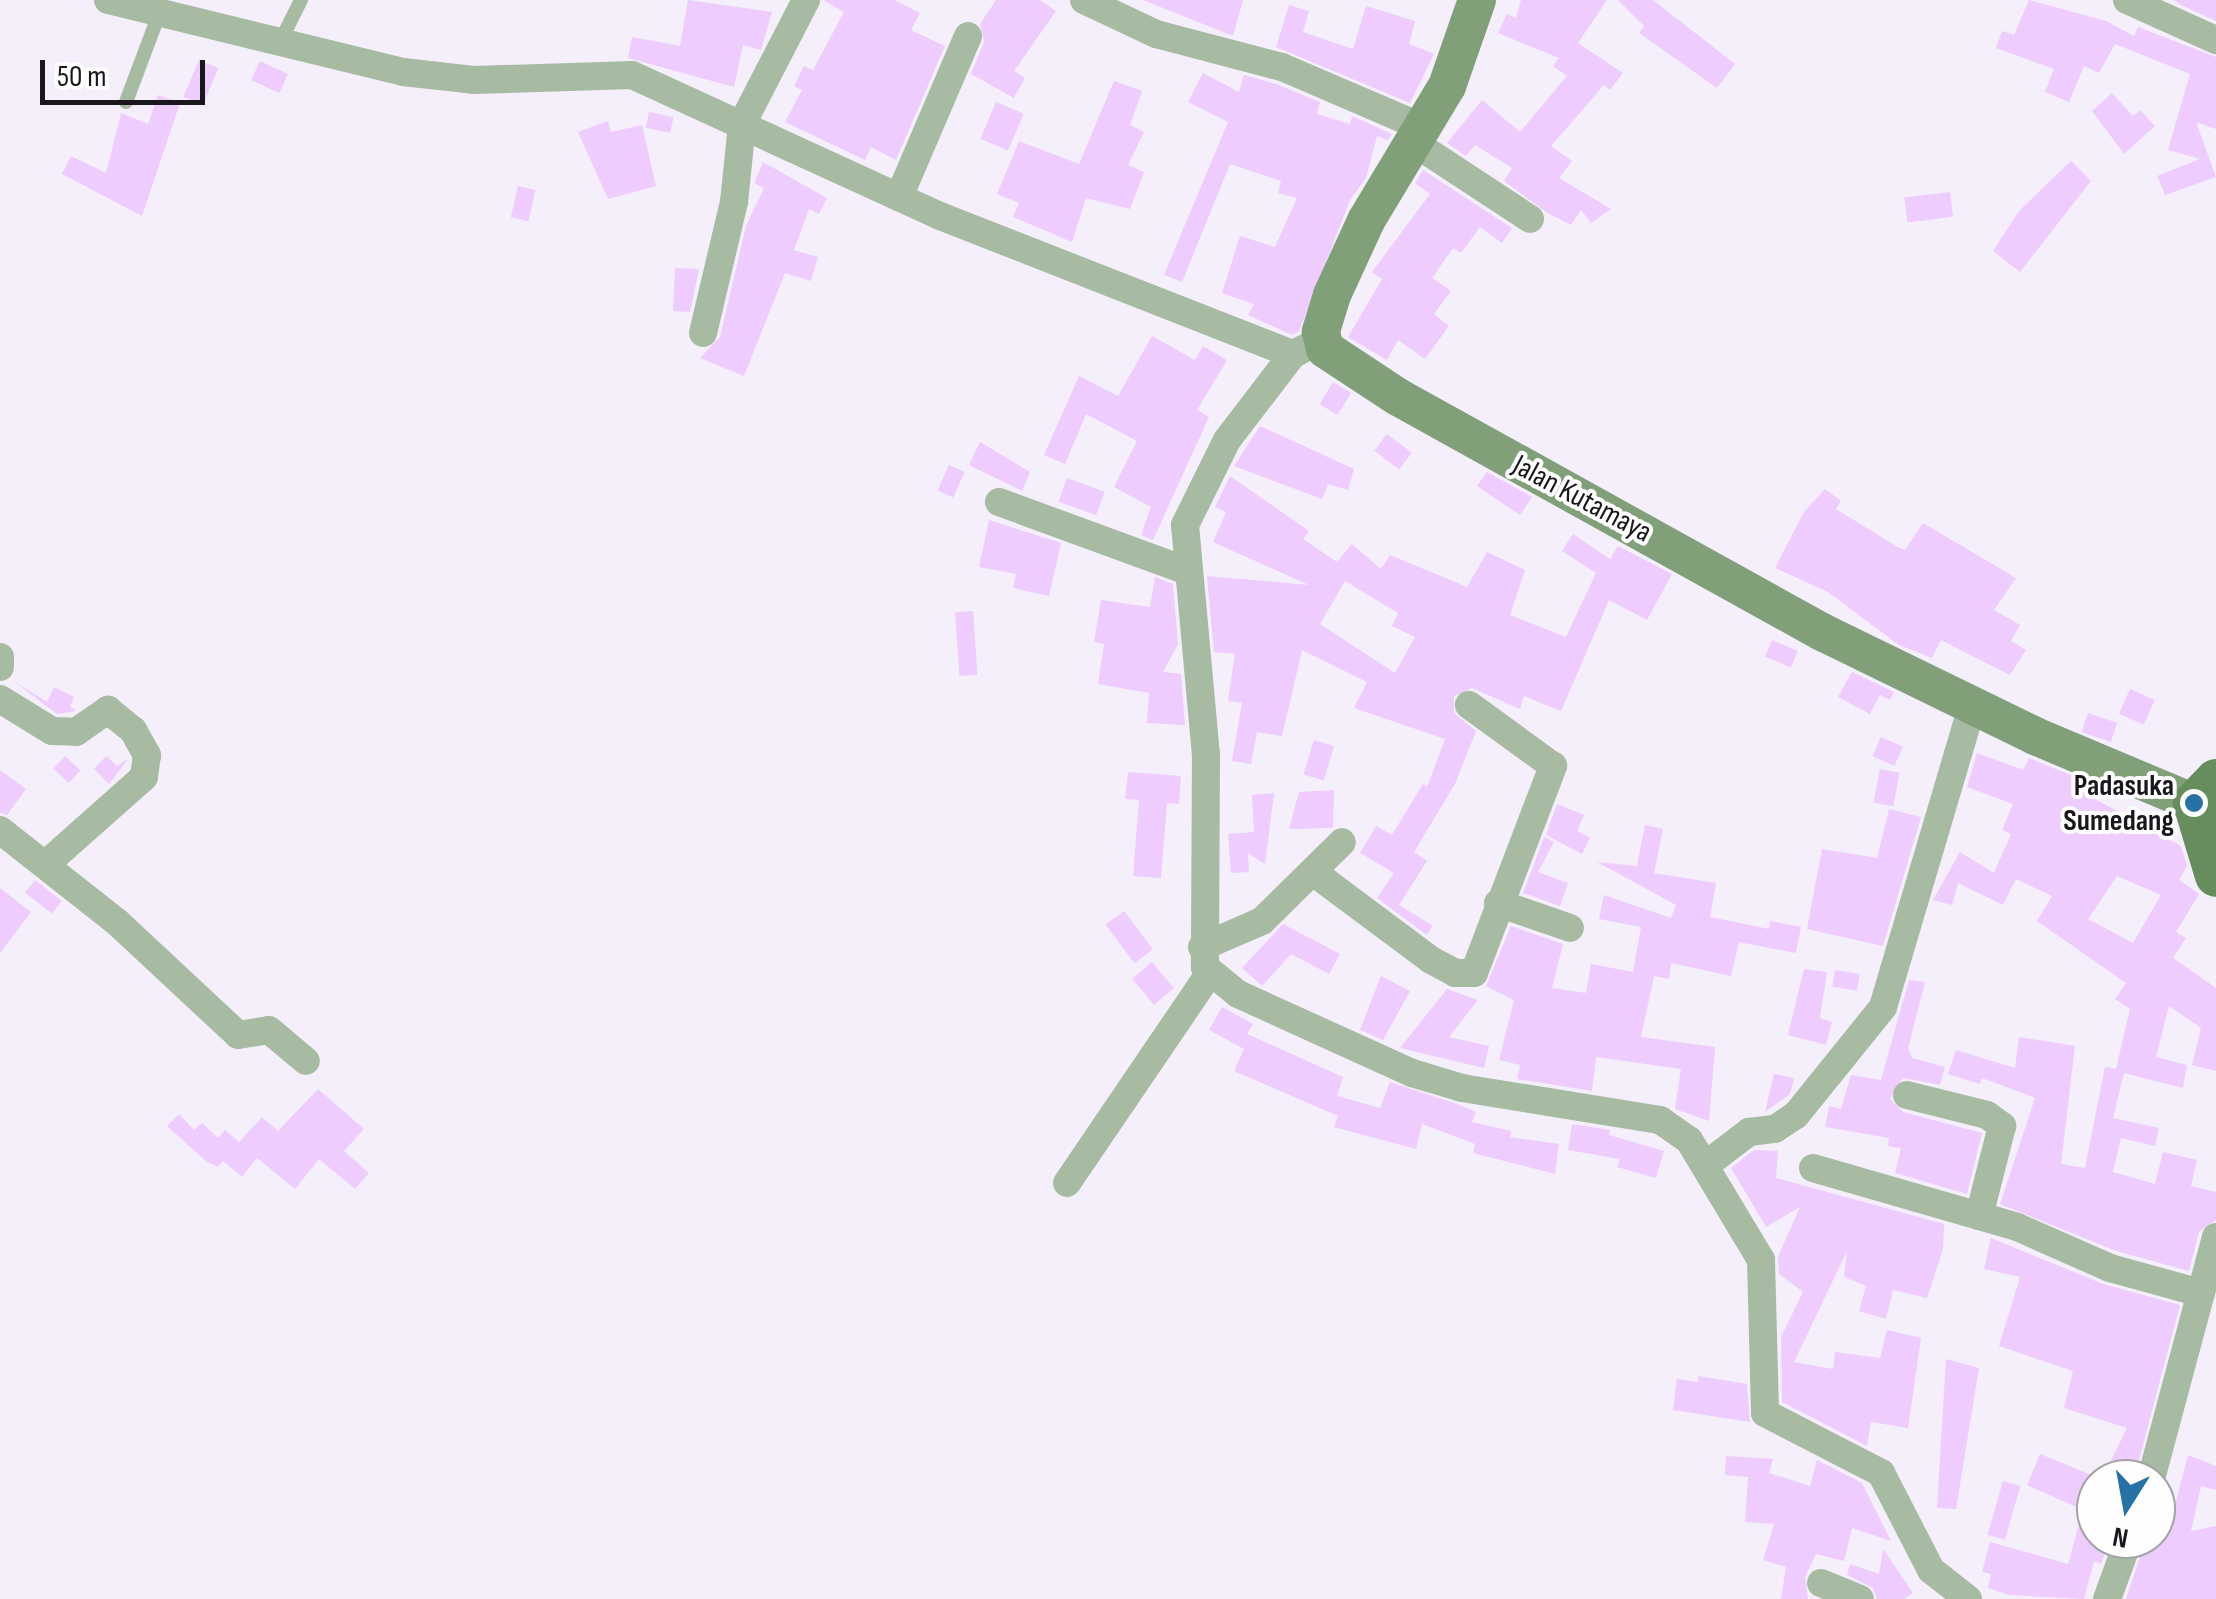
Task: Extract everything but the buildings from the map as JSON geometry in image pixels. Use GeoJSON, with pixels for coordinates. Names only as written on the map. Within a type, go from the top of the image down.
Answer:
{"type":"FeatureCollection","features":[{"type":"Feature","properties":{"kind":"main road"},"geometry":{"type":"LineString","coordinates":[[1307,347],[1352,250],[1447,86],[1476,0]]}},
{"type":"Feature","properties":{"kind":"main road","name":"Jalan Kutamaya"},"geometry":{"type":"LineString","coordinates":[[1307,347],[1528,471],[1972,706],[2207,807]]}},
{"type":"Feature","properties":{"kind":"main road"},"geometry":{"type":"LineString","coordinates":[[2207,807],[2216,876]]}},
{"type":"Feature","properties":{"kind":"street"},"geometry":{"type":"LineString","coordinates":[[108,0],[279,43],[445,78],[632,75],[899,197],[1307,347],[1227,440],[1189,508],[1188,571],[1206,754],[1206,960],[1238,994],[1412,1073],[1462,1088],[1660,1120],[1689,1140],[1707,1164],[1761,1260],[1765,1412],[1881,1473],[1931,1570],[1965,1599]]}},
{"type":"Feature","properties":{"kind":"street"},"geometry":{"type":"LineString","coordinates":[[1084,0],[1156,34],[1282,67],[1417,134],[1530,218]]}},
{"type":"Feature","properties":{"kind":"street"},"geometry":{"type":"LineString","coordinates":[[2127,0],[2216,40]]}},
{"type":"Feature","properties":{"kind":"street"},"geometry":{"type":"LineString","coordinates":[[704,333],[734,202],[742,124],[798,1]]}},
{"type":"Feature","properties":{"kind":"street"},"geometry":{"type":"LineString","coordinates":[[899,197],[968,36]]}},
{"type":"Feature","properties":{"kind":"street"},"geometry":{"type":"LineString","coordinates":[[999,502],[1188,571]]}},
{"type":"Feature","properties":{"kind":"street"},"geometry":{"type":"LineString","coordinates":[[0,657],[0,668]]}},
{"type":"Feature","properties":{"kind":"street"},"geometry":{"type":"LineString","coordinates":[[0,699],[52,731],[76,732],[108,710],[134,730],[149,764],[144,777],[45,865]]}},
{"type":"Feature","properties":{"kind":"street"},"geometry":{"type":"LineString","coordinates":[[1313,872],[1461,974],[1474,973],[1553,766],[1469,705]]}},
{"type":"Feature","properties":{"kind":"street"},"geometry":{"type":"LineString","coordinates":[[1707,1164],[1749,1132],[1775,1129],[1796,1115],[1884,1007],[1972,706]]}},
{"type":"Feature","properties":{"kind":"street"},"geometry":{"type":"LineString","coordinates":[[0,830],[118,923],[232,1031],[244,1037],[269,1030],[306,1062]]}},
{"type":"Feature","properties":{"kind":"street"},"geometry":{"type":"LineString","coordinates":[[1066,1183],[1206,960],[1262,921],[1342,842]]}},
{"type":"Feature","properties":{"kind":"street"},"geometry":{"type":"LineString","coordinates":[[1498,903],[1570,928]]}},
{"type":"Feature","properties":{"kind":"street"},"geometry":{"type":"LineString","coordinates":[[1907,1095],[1987,1115],[2002,1126],[1980,1216]]}},
{"type":"Feature","properties":{"kind":"street"},"geometry":{"type":"LineString","coordinates":[[1813,1168],[1980,1216],[2110,1268],[2205,1298]]}},
{"type":"Feature","properties":{"kind":"street"},"geometry":{"type":"LineString","coordinates":[[2157,1459],[2205,1298],[2216,1237]]}},
{"type":"Feature","properties":{"kind":"street"},"geometry":{"type":"LineString","coordinates":[[2107,1599],[2122,1559]]}},
{"type":"Feature","properties":{"kind":"street"},"geometry":{"type":"LineString","coordinates":[[1821,1584],[1860,1599]]}},
{"type":"Feature","properties":{"kind":"lane"},"geometry":{"type":"LineString","coordinates":[[279,43],[301,0]]}},
{"type":"Feature","properties":{"kind":"lane"},"geometry":{"type":"LineString","coordinates":[[126,102],[159,14]]}},
{"type":"Feature","properties":{"kind":"place","name":"Padasuka Sumedang"},"geometry":{"type":"Point","coordinates":[2194,803]}}]}
